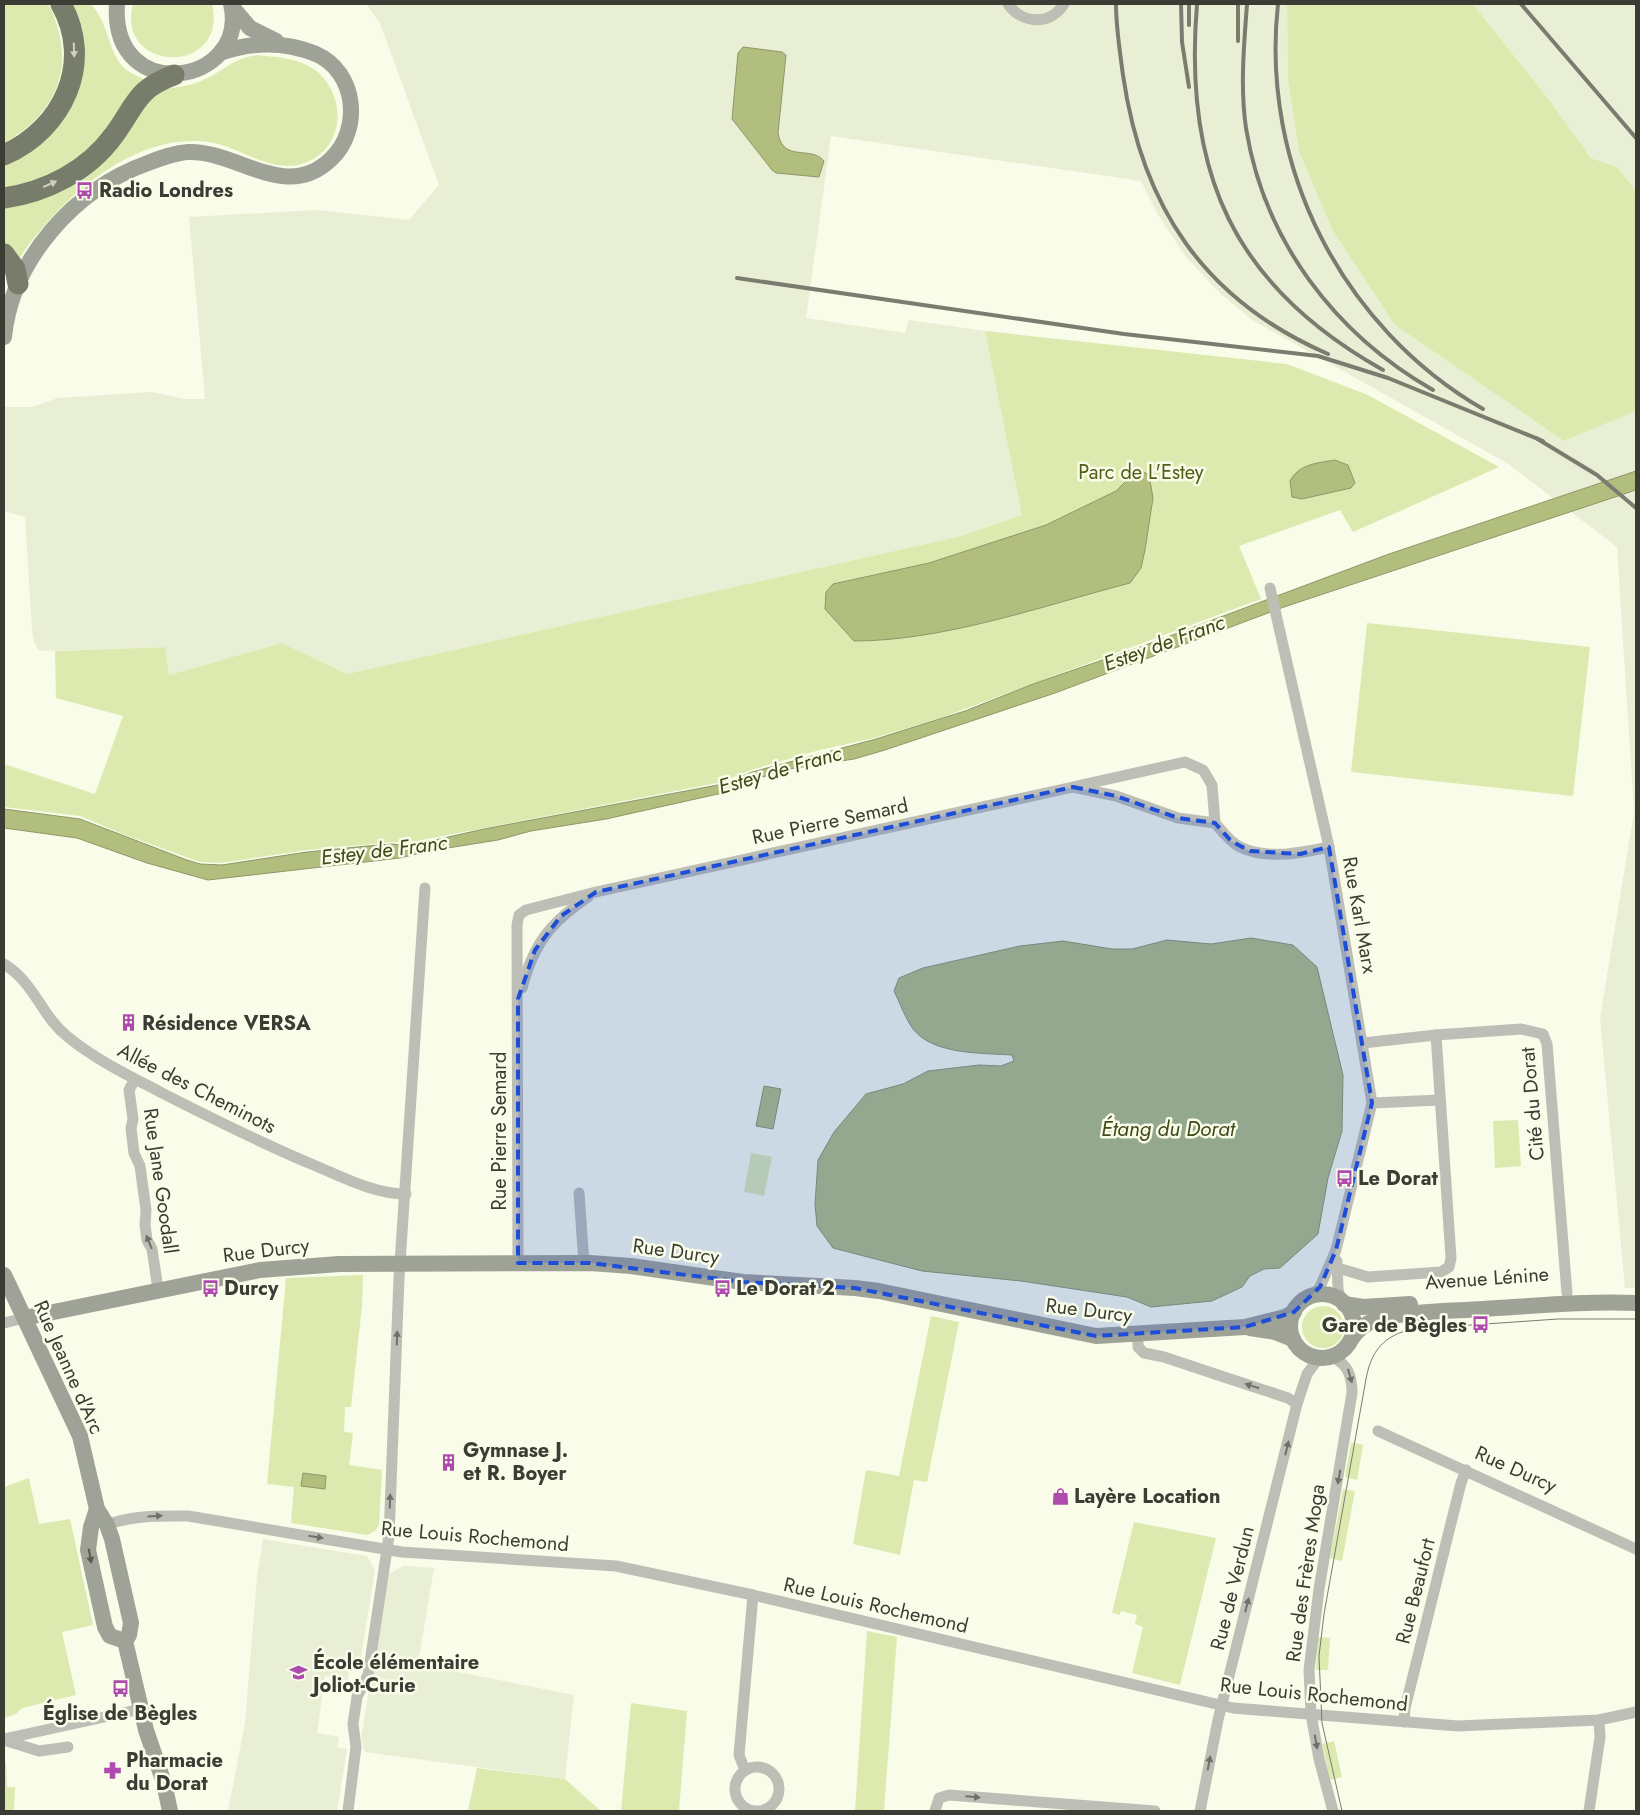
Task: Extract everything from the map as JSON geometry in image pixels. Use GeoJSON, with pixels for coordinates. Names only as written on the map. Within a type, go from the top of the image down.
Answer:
{"type":"FeatureCollection","features":[{"type":"Feature","properties":{"kind":"highway"},"geometry":{"type":"LineString","coordinates":[[4,155],[19,148],[45,128],[61,106],[72,78],[75,54],[73,35],[61,4]]}},
{"type":"Feature","properties":{"kind":"highway"},"geometry":{"type":"LineString","coordinates":[[4,198],[35,191],[84,166],[101,151],[114,135],[146,88],[174,74]]}},
{"type":"Feature","properties":{"kind":"highway"},"geometry":{"type":"LineString","coordinates":[[4,254],[15,269],[18,284]]}},
{"type":"Feature","properties":{"kind":"street"},"geometry":{"type":"LineString","coordinates":[[103,4],[116,21]]}},
{"type":"Feature","properties":{"kind":"street"},"geometry":{"type":"LineString","coordinates":[[118,4],[116,21],[120,38],[129,53],[141,64],[157,72],[174,74],[199,68],[220,53],[248,44],[285,46]]}},
{"type":"Feature","properties":{"kind":"street"},"geometry":{"type":"LineString","coordinates":[[1008,4],[1012,11],[1031,20],[1052,16],[1064,4]]}},
{"type":"Feature","properties":{"kind":"street"},"geometry":{"type":"LineString","coordinates":[[4,338],[18,284],[37,248],[78,204],[114,177],[168,156],[188,152],[209,153],[264,173],[280,176],[297,176],[315,170],[331,160],[342,145],[350,129],[352,110],[348,92],[341,77],[328,63],[317,55],[285,46],[250,28],[231,5]]}},
{"type":"Feature","properties":{"kind":"street"},"geometry":{"type":"LineString","coordinates":[[220,53],[228,39],[232,23],[231,5]]}},
{"type":"Feature","properties":{"kind":"street","name":"Rue Karl Marx"},"geometry":{"type":"LineString","coordinates":[[1271,593],[1329,847],[1372,1103],[1336,1250],[1323,1283],[1312,1296]]}},
{"type":"Feature","properties":{"kind":"street","name":"Rue Pierre Semard"},"geometry":{"type":"LineString","coordinates":[[518,1264],[517,925],[519,915],[526,910],[596,892],[1185,762],[1203,770],[1212,785],[1214,823],[1178,818],[1116,796],[1073,787]]}},
{"type":"Feature","properties":{"kind":"street"},"geometry":{"type":"LineString","coordinates":[[1214,823],[1231,840],[1250,851],[1300,854],[1329,847]]}},
{"type":"Feature","properties":{"kind":"street"},"geometry":{"type":"LineString","coordinates":[[348,1811],[356,1747],[353,1724],[357,1697],[368,1675],[387,1549],[401,1263],[425,888]]}},
{"type":"Feature","properties":{"kind":"street","name":"Rue Pierre Semard"},"geometry":{"type":"LineString","coordinates":[[518,1000],[535,950],[545,935],[561,916],[596,892]]}},
{"type":"Feature","properties":{"kind":"street","name":"Allée des Cheminots"},"geometry":{"type":"LineString","coordinates":[[4,964],[28,984],[56,1028],[81,1048],[135,1079],[271,1148],[357,1183],[394,1194],[406,1194]]}},
{"type":"Feature","properties":{"kind":"street","name":"Cité du Dorat"},"geometry":{"type":"LineString","coordinates":[[1363,1043],[1436,1035],[1522,1030],[1544,1034],[1547,1044],[1567,1293]]}},
{"type":"Feature","properties":{"kind":"street"},"geometry":{"type":"LineString","coordinates":[[1338,1268],[1368,1277],[1441,1272],[1449,1267],[1451,1258],[1436,1035]]}},
{"type":"Feature","properties":{"kind":"street","name":"Rue Jane Goodall"},"geometry":{"type":"LineString","coordinates":[[135,1079],[129,1090],[133,1119],[131,1128],[134,1153],[140,1166],[147,1240],[152,1249],[158,1290]]}},
{"type":"Feature","properties":{"kind":"street"},"geometry":{"type":"LineString","coordinates":[[1372,1103],[1440,1100]]}},
{"type":"Feature","properties":{"kind":"street"},"geometry":{"type":"LineString","coordinates":[[579,1193],[584,1264]]}},
{"type":"Feature","properties":{"kind":"street","name":"Rue Karl Marx"},"geometry":{"type":"LineString","coordinates":[[1336,1250],[1338,1289],[1343,1302]]}},
{"type":"Feature","properties":{"kind":"street","name":"Rue Durcy"},"geometry":{"type":"LineString","coordinates":[[24,1318],[220,1277],[297,1266],[401,1263],[631,1266],[743,1282],[855,1288],[1081,1334],[1096,1336],[1138,1334],[1138,1347],[1144,1353],[1164,1357],[1288,1398],[1297,1404]]}},
{"type":"Feature","properties":{"kind":"street","name":"Rue Jeanne d'Arc"},"geometry":{"type":"LineString","coordinates":[[4,1274],[80,1436],[97,1508],[108,1525],[131,1623],[130,1635],[124,1641]]}},
{"type":"Feature","properties":{"kind":"street","name":"Avenue Lénine"},"geometry":{"type":"LineString","coordinates":[[1343,1302],[1363,1307],[1567,1293],[1589,1294],[1635,1302]]}},
{"type":"Feature","properties":{"kind":"street"},"geometry":{"type":"LineString","coordinates":[[1138,1334],[1245,1326],[1284,1317],[1294,1312],[1305,1300],[1312,1296],[1327,1295],[1343,1302],[1353,1320],[1352,1338],[1344,1349],[1326,1357],[1302,1351],[1293,1339],[1291,1321],[1294,1312]]}},
{"type":"Feature","properties":{"kind":"street","name":"Avenue Lénine"},"geometry":{"type":"LineString","coordinates":[[1352,1338],[1358,1329],[1366,1324],[1386,1318],[1412,1314],[1567,1304],[1635,1302]]}},
{"type":"Feature","properties":{"kind":"street"},"geometry":{"type":"LineString","coordinates":[[4,1323],[24,1318]]}},
{"type":"Feature","properties":{"kind":"street"},"geometry":{"type":"LineString","coordinates":[[1245,1326],[1275,1332],[1293,1339]]}},
{"type":"Feature","properties":{"kind":"street","name":"Rue de Verdun"},"geometry":{"type":"LineString","coordinates":[[1200,1811],[1222,1706],[1297,1404],[1307,1374],[1326,1357]]}},
{"type":"Feature","properties":{"kind":"street","name":"Rue des Frères Moga"},"geometry":{"type":"LineString","coordinates":[[1326,1357],[1342,1362],[1351,1376],[1352,1398],[1311,1640],[1311,1714],[1319,1759],[1333,1811]]}},
{"type":"Feature","properties":{"kind":"street","name":"Rue Durcy"},"geometry":{"type":"LineString","coordinates":[[1378,1431],[1636,1548]]}},
{"type":"Feature","properties":{"kind":"street","name":"Rue Beaufort"},"geometry":{"type":"LineString","coordinates":[[1404,1722],[1405,1708],[1461,1483],[1466,1470]]}},
{"type":"Feature","properties":{"kind":"street","name":"Rue Jeanne d'Arc"},"geometry":{"type":"LineString","coordinates":[[97,1508],[91,1527],[88,1550],[105,1627],[110,1636],[124,1641]]}},
{"type":"Feature","properties":{"kind":"street","name":"Rue Louis Rochemond"},"geometry":{"type":"LineString","coordinates":[[108,1525],[117,1521],[156,1516],[188,1516],[387,1549],[616,1566],[754,1595],[1222,1706],[1458,1726],[1529,1725],[1599,1720],[1636,1712]]}},
{"type":"Feature","properties":{"kind":"street"},"geometry":{"type":"LineString","coordinates":[[746,1770],[739,1755],[754,1595]]}},
{"type":"Feature","properties":{"kind":"street","name":"Rue Jeanne d'Arc"},"geometry":{"type":"LineString","coordinates":[[124,1641],[141,1709],[164,1783],[170,1811]]}},
{"type":"Feature","properties":{"kind":"street"},"geometry":{"type":"LineString","coordinates":[[4,1739],[141,1709]]}},
{"type":"Feature","properties":{"kind":"street"},"geometry":{"type":"LineString","coordinates":[[1590,1811],[1600,1737],[1599,1720]]}},
{"type":"Feature","properties":{"kind":"street"},"geometry":{"type":"LineString","coordinates":[[4,1739],[39,1751],[68,1748]]}},
{"type":"Feature","properties":{"kind":"street"},"geometry":{"type":"LineString","coordinates":[[935,1811],[939,1798],[949,1795],[1154,1811]]}},
{"type":"Feature","properties":{"kind":"highlighted area"},"geometry":{"type":"Polygon","coordinates":[[[1073,787],[1116,796],[1178,818],[1215,823],[1231,841],[1250,851],[1300,854],[1329,847],[1372,1103],[1336,1250],[1320,1287],[1294,1312],[1245,1327],[1096,1336],[855,1288],[743,1282],[590,1263],[518,1263],[518,999],[535,950],[561,916],[596,892],[1073,787]]]}},
{"type":"Feature","properties":{"kind":"shaded area"},"geometry":{"type":"Polygon","coordinates":[[[366,4],[1287,4],[1288,81],[1299,151],[1395,325],[1564,441],[1636,411],[1636,490],[1634,491],[1636,493],[1636,1288],[1625,1288],[1600,1018],[1634,812],[1617,547],[1507,463],[1252,320],[1221,294],[1186,257],[1158,215],[1141,181],[831,136],[806,318],[905,333],[909,320],[985,331],[1023,515],[961,536],[347,674],[282,643],[169,675],[165,647],[39,651],[34,642],[32,631],[25,517],[4,511],[4,407],[32,407],[58,398],[152,392],[185,399],[205,399],[189,217],[318,210],[409,220],[439,185],[380,23],[366,4]]]}},
{"type":"Feature","properties":{"kind":"shaded area"},"geometry":{"type":"Polygon","coordinates":[[[1473,4],[1636,4],[1636,191],[1617,167],[1591,158],[1550,101],[1473,4]]]}},
{"type":"Feature","properties":{"kind":"shaded area","name":"École élémentaire Joliot-Curie"},"geometry":{"type":"Polygon","coordinates":[[[263,1539],[367,1556],[375,1570],[359,1670],[349,1668],[348,1680],[325,1676],[317,1733],[339,1737],[337,1747],[347,1749],[337,1811],[228,1811],[245,1723],[257,1577],[263,1539]]]}},
{"type":"Feature","properties":{"kind":"shaded area"},"geometry":{"type":"Polygon","coordinates":[[[404,1566],[434,1568],[418,1664],[574,1695],[565,1779],[365,1752],[361,1738],[388,1574],[404,1566]]]}},
{"type":"Feature","properties":{"kind":"green space"},"geometry":{"type":"Polygon","coordinates":[[[4,4],[48,4],[58,29],[62,47],[62,64],[59,80],[53,95],[44,109],[33,122],[4,143],[4,4]]]}},
{"type":"Feature","properties":{"kind":"green space"},"geometry":{"type":"Polygon","coordinates":[[[64,4],[90,4],[100,18],[114,52],[123,67],[148,81],[113,128],[60,176],[4,193],[4,163],[71,102],[64,4]]]}},
{"type":"Feature","properties":{"kind":"green space"},"geometry":{"type":"Polygon","coordinates":[[[133,4],[212,4],[213,28],[204,44],[190,54],[172,57],[155,54],[140,44],[132,27],[133,4]]]}},
{"type":"Feature","properties":{"kind":"green space"},"geometry":{"type":"Polygon","coordinates":[[[1287,4],[1473,4],[1550,101],[1591,158],[1617,167],[1636,191],[1636,411],[1564,441],[1395,325],[1332,229],[1299,151],[1288,81],[1287,4]]]}},
{"type":"Feature","properties":{"kind":"green space"},"geometry":{"type":"Polygon","coordinates":[[[257,55],[286,58],[300,62],[312,68],[330,88],[338,113],[337,126],[333,138],[326,149],[315,158],[302,164],[289,166],[276,165],[214,143],[184,141],[155,147],[127,158],[100,174],[76,194],[33,239],[17,262],[4,247],[4,204],[34,197],[164,89],[195,83],[212,76],[235,62],[257,55]]]}},
{"type":"Feature","properties":{"kind":"green space","name":"Parc de L'Estey"},"geometry":{"type":"Polygon","coordinates":[[[985,331],[1287,364],[1368,395],[1499,467],[1353,532],[1340,510],[1239,546],[1261,599],[938,719],[751,770],[722,782],[407,843],[393,842],[307,850],[222,863],[200,862],[125,835],[80,816],[4,807],[4,764],[95,794],[123,716],[56,698],[55,651],[165,647],[169,675],[282,643],[347,674],[961,536],[1022,515],[985,331]]]}},
{"type":"Feature","properties":{"kind":"green space"},"geometry":{"type":"Polygon","coordinates":[[[1367,623],[1590,647],[1573,796],[1351,772],[1367,623]]]}},
{"type":"Feature","properties":{"kind":"green space"},"geometry":{"type":"Polygon","coordinates":[[[1518,1120],[1521,1166],[1495,1168],[1493,1121],[1518,1120]]]}},
{"type":"Feature","properties":{"kind":"green space"},"geometry":{"type":"Polygon","coordinates":[[[751,1153],[772,1157],[764,1196],[744,1192],[751,1153]]]}},
{"type":"Feature","properties":{"kind":"green space"},"geometry":{"type":"Polygon","coordinates":[[[363,1275],[362,1306],[351,1407],[345,1407],[344,1432],[353,1433],[349,1465],[382,1470],[379,1525],[375,1531],[367,1535],[291,1523],[294,1487],[267,1484],[286,1278],[363,1275]]]}},
{"type":"Feature","properties":{"kind":"green space"},"geometry":{"type":"Polygon","coordinates":[[[1327,1306],[1335,1309],[1341,1315],[1344,1327],[1341,1339],[1335,1345],[1319,1348],[1311,1345],[1305,1339],[1302,1323],[1305,1315],[1311,1309],[1327,1306]]]}},
{"type":"Feature","properties":{"kind":"green space"},"geometry":{"type":"Polygon","coordinates":[[[931,1316],[959,1322],[927,1482],[914,1480],[900,1555],[853,1544],[866,1470],[899,1476],[931,1316]]]}},
{"type":"Feature","properties":{"kind":"green space"},"geometry":{"type":"Polygon","coordinates":[[[1351,1442],[1363,1445],[1357,1480],[1345,1477],[1351,1442]]]}},
{"type":"Feature","properties":{"kind":"green space"},"geometry":{"type":"Polygon","coordinates":[[[29,1478],[39,1524],[70,1519],[93,1625],[62,1632],[76,1695],[22,1708],[16,1714],[4,1718],[4,1487],[29,1478]]]}},
{"type":"Feature","properties":{"kind":"green space"},"geometry":{"type":"Polygon","coordinates":[[[1343,1489],[1355,1491],[1342,1561],[1330,1558],[1343,1489]]]}},
{"type":"Feature","properties":{"kind":"green space"},"geometry":{"type":"Polygon","coordinates":[[[1134,1522],[1216,1538],[1180,1685],[1132,1673],[1143,1627],[1135,1624],[1137,1615],[1121,1611],[1120,1615],[1112,1613],[1134,1522]]]}},
{"type":"Feature","properties":{"kind":"green space"},"geometry":{"type":"Polygon","coordinates":[[[867,1631],[897,1637],[884,1811],[855,1811],[867,1631]]]}},
{"type":"Feature","properties":{"kind":"green space"},"geometry":{"type":"Polygon","coordinates":[[[1318,1637],[1330,1638],[1328,1670],[1316,1670],[1318,1637]]]}},
{"type":"Feature","properties":{"kind":"green space"},"geometry":{"type":"Polygon","coordinates":[[[631,1703],[687,1711],[679,1811],[621,1811],[631,1703]]]}},
{"type":"Feature","properties":{"kind":"green space"},"geometry":{"type":"Polygon","coordinates":[[[1334,1741],[1342,1777],[1330,1780],[1322,1744],[1334,1741]]]}},
{"type":"Feature","properties":{"kind":"green space"},"geometry":{"type":"Polygon","coordinates":[[[4,1761],[6,1762],[7,1787],[15,1787],[14,1811],[4,1811],[4,1761]]]}},
{"type":"Feature","properties":{"kind":"green space"},"geometry":{"type":"Polygon","coordinates":[[[477,1768],[565,1779],[601,1811],[468,1811],[477,1768]]]}},
{"type":"Feature","properties":{"kind":"water"},"geometry":{"type":"Polygon","coordinates":[[[743,47],[782,52],[786,55],[778,133],[785,148],[791,151],[818,156],[824,161],[819,177],[776,173],[732,119],[738,53],[743,47]]]}},
{"type":"Feature","properties":{"kind":"water"},"geometry":{"type":"Polygon","coordinates":[[[1335,460],[1348,465],[1355,483],[1351,488],[1302,499],[1292,497],[1290,481],[1298,471],[1309,465],[1335,460]]]}},
{"type":"Feature","properties":{"kind":"water"},"geometry":{"type":"Polygon","coordinates":[[[1138,469],[1149,475],[1153,498],[1141,568],[1130,583],[993,621],[923,635],[888,639],[854,641],[825,609],[826,592],[833,584],[929,563],[1046,525],[1116,491],[1138,469]]]}},
{"type":"Feature","properties":{"kind":"water","name":"Estey de Franc"},"geometry":{"type":"Polygon","coordinates":[[[1636,471],[1636,490],[1284,607],[1055,693],[854,759],[789,769],[756,779],[736,790],[606,819],[531,831],[498,840],[429,851],[400,858],[208,880],[147,863],[77,838],[4,828],[4,809],[80,819],[187,860],[200,864],[222,865],[307,852],[393,844],[408,846],[484,829],[723,784],[752,772],[876,739],[965,711],[1033,684],[1143,646],[1389,554],[1636,471]]]}},
{"type":"Feature","properties":{"kind":"water","name":"Étang du Dorat"},"geometry":{"type":"Polygon","coordinates":[[[1251,938],[1293,945],[1317,967],[1343,1075],[1342,1131],[1328,1178],[1318,1234],[1280,1268],[1264,1269],[1250,1276],[1242,1287],[1212,1301],[1151,1307],[1127,1297],[1021,1281],[922,1271],[833,1248],[817,1226],[815,1204],[818,1160],[834,1132],[866,1094],[903,1084],[928,1071],[979,1065],[1001,1066],[1014,1061],[1012,1055],[959,1051],[933,1044],[922,1038],[910,1025],[894,991],[899,978],[923,968],[1020,946],[1063,941],[1112,949],[1132,949],[1167,940],[1211,944],[1251,938]]]}},
{"type":"Feature","properties":{"kind":"water"},"geometry":{"type":"Polygon","coordinates":[[[764,1086],[781,1089],[773,1129],[756,1126],[764,1086]]]}},
{"type":"Feature","properties":{"kind":"water"},"geometry":{"type":"Polygon","coordinates":[[[303,1473],[326,1476],[325,1489],[301,1486],[303,1473]]]}},
{"type":"Feature","properties":{"kind":"tram line"},"geometry":{"type":"LineString","coordinates":[[1342,1811],[1322,1723],[1319,1656],[1324,1614],[1366,1379],[1375,1352],[1394,1335],[1413,1329],[1558,1319],[1636,1319]]}},
{"type":"Feature","properties":{"kind":"railway"},"geometry":{"type":"LineString","coordinates":[[1116,4],[1117,31],[1132,123],[1146,167],[1164,207],[1186,244],[1214,277],[1246,306],[1284,332],[1328,354]]}},
{"type":"Feature","properties":{"kind":"railway"},"geometry":{"type":"LineString","coordinates":[[1181,4],[1182,42],[1189,87]]}},
{"type":"Feature","properties":{"kind":"railway"},"geometry":{"type":"LineString","coordinates":[[1189,4],[1189,25]]}},
{"type":"Feature","properties":{"kind":"railway"},"geometry":{"type":"LineString","coordinates":[[1197,4],[1195,65],[1199,120],[1210,171],[1228,218],[1255,262],[1289,301],[1331,337],[1383,370]]}},
{"type":"Feature","properties":{"kind":"railway"},"geometry":{"type":"LineString","coordinates":[[1238,4],[1238,41]]}},
{"type":"Feature","properties":{"kind":"railway"},"geometry":{"type":"LineString","coordinates":[[1247,4],[1243,66],[1244,113],[1255,169],[1269,209],[1287,246],[1310,280],[1336,312],[1365,341],[1398,367],[1433,390]]}},
{"type":"Feature","properties":{"kind":"railway"},"geometry":{"type":"LineString","coordinates":[[1278,4],[1276,65],[1283,125],[1298,182],[1321,237],[1351,288],[1389,334],[1433,375],[1483,409]]}},
{"type":"Feature","properties":{"kind":"railway"},"geometry":{"type":"LineString","coordinates":[[1521,4],[1636,138]]}},
{"type":"Feature","properties":{"kind":"railway"},"geometry":{"type":"LineString","coordinates":[[737,278],[1124,334],[1318,356],[1388,378],[1543,441]]}},
{"type":"Feature","properties":{"kind":"railway"},"geometry":{"type":"LineString","coordinates":[[1536,438],[1597,475],[1636,508]]}},
{"type":"Feature","properties":{"kind":"place","name":"Radio Londres"},"geometry":{"type":"Point","coordinates":[85,190]}},
{"type":"Feature","properties":{"kind":"place","name":"Résidence VERSA"},"geometry":{"type":"Point","coordinates":[128,1023]}},
{"type":"Feature","properties":{"kind":"place","name":"Le Dorat"},"geometry":{"type":"Point","coordinates":[1344,1178]}},
{"type":"Feature","properties":{"kind":"place","name":"Durcy"},"geometry":{"type":"Point","coordinates":[210,1288]}},
{"type":"Feature","properties":{"kind":"place","name":"Le Dorat 2"},"geometry":{"type":"Point","coordinates":[722,1288]}},
{"type":"Feature","properties":{"kind":"place","name":"Gare de Bègles"},"geometry":{"type":"Point","coordinates":[1481,1325]}},
{"type":"Feature","properties":{"kind":"place","name":"Gymnase J. et R. Boyer"},"geometry":{"type":"Point","coordinates":[449,1462]}},
{"type":"Feature","properties":{"kind":"place","name":"Layère Location"},"geometry":{"type":"Point","coordinates":[1060,1496]}},
{"type":"Feature","properties":{"kind":"place","name":"École élémentaire Joliot-Curie"},"geometry":{"type":"Point","coordinates":[299,1673]}},
{"type":"Feature","properties":{"kind":"place","name":"Église de Bègles"},"geometry":{"type":"Point","coordinates":[120,1689]}},
{"type":"Feature","properties":{"kind":"place","name":"Pharmacie du Dorat"},"geometry":{"type":"Point","coordinates":[112,1771]}}]}
